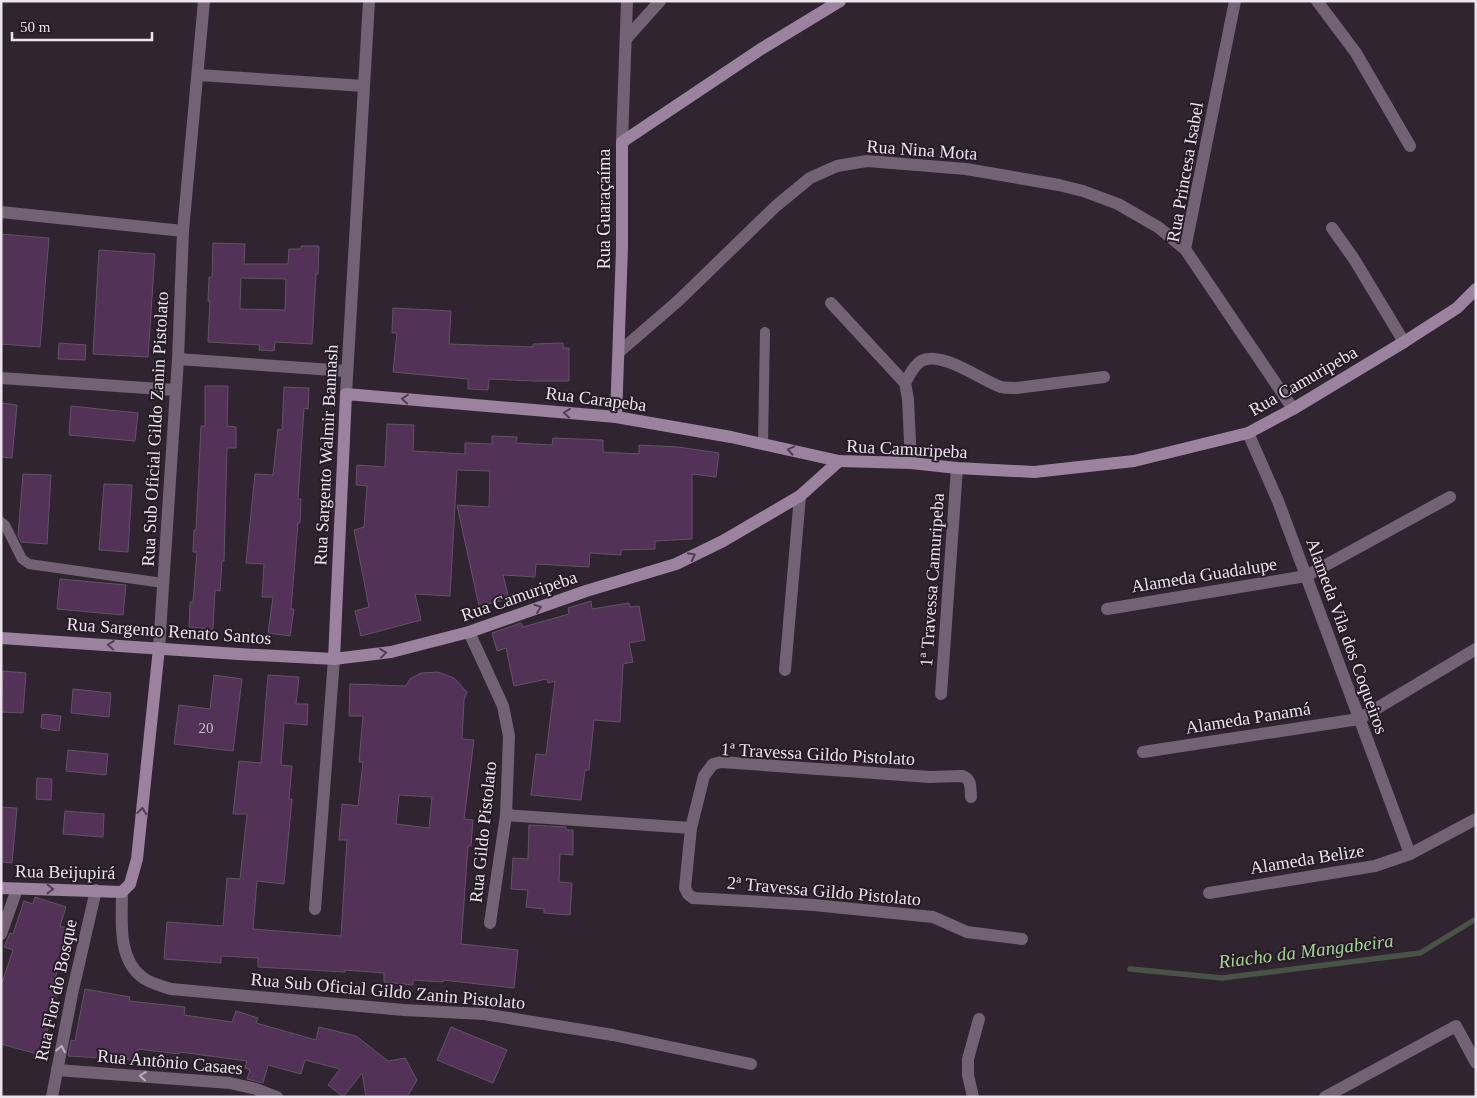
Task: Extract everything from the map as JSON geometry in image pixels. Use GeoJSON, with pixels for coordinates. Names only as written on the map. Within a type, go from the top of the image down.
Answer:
{"type":"FeatureCollection","features":[{"type":"Feature","properties":{"kind":"main road"},"geometry":{"type":"LineString","coordinates":[[622,142],[761,49],[840,1]]}},
{"type":"Feature","properties":{"kind":"main road","name":"Rua Guaraçaíma"},"geometry":{"type":"LineString","coordinates":[[616,417],[619,352],[622,142]]}},
{"type":"Feature","properties":{"kind":"main road","name":"Rua Camuripeba"},"geometry":{"type":"LineString","coordinates":[[334,659],[391,652],[469,632],[676,564],[723,541],[800,496],[839,461],[911,463],[957,468],[1034,472],[1134,461],[1248,433],[1293,409],[1404,342],[1457,308],[1476,289]]}},
{"type":"Feature","properties":{"kind":"main road","name":"Rua Carapeba"},"geometry":{"type":"LineString","coordinates":[[346,394],[616,417],[763,444],[839,461]]}},
{"type":"Feature","properties":{"kind":"main road","name":"Rua Sargento Walmir Bannash"},"geometry":{"type":"LineString","coordinates":[[334,659],[346,394]]}},
{"type":"Feature","properties":{"kind":"main road","name":"Rua Sargento Renato Santos"},"geometry":{"type":"LineString","coordinates":[[1,638],[334,659]]}},
{"type":"Feature","properties":{"kind":"main road","name":"Rua Sub Oficial Gildo Zanin Pistolato"},"geometry":{"type":"LineString","coordinates":[[137,859],[159,648]]}},
{"type":"Feature","properties":{"kind":"main road","name":"Rua Beijupirá"},"geometry":{"type":"LineString","coordinates":[[1,888],[122,892],[130,884],[137,859]]}},
{"type":"Feature","properties":{"kind":"street","name":"Rua Sub Oficial Gildo Zanin Pistolato"},"geometry":{"type":"LineString","coordinates":[[159,648],[174,390],[178,359],[184,231],[204,1]]}},
{"type":"Feature","properties":{"kind":"street","name":"Rua Sargento Walmir Bannash"},"geometry":{"type":"LineString","coordinates":[[346,394],[369,1]]}},
{"type":"Feature","properties":{"kind":"street","name":"Rua Guaraçaíma"},"geometry":{"type":"LineString","coordinates":[[622,142],[627,1]]}},
{"type":"Feature","properties":{"kind":"street"},"geometry":{"type":"LineString","coordinates":[[626,39],[660,1]]}},
{"type":"Feature","properties":{"kind":"street","name":"Rua Princesa Isabel"},"geometry":{"type":"LineString","coordinates":[[1235,1],[1185,249],[1293,409]]}},
{"type":"Feature","properties":{"kind":"street"},"geometry":{"type":"LineString","coordinates":[[1317,1],[1356,52],[1410,146]]}},
{"type":"Feature","properties":{"kind":"street"},"geometry":{"type":"LineString","coordinates":[[198,75],[364,86]]}},
{"type":"Feature","properties":{"kind":"street","name":"Rua Nina Mota"},"geometry":{"type":"LineString","coordinates":[[619,352],[678,301],[776,206],[810,178],[837,166],[867,162],[956,169],[1059,185],[1083,191],[1118,204],[1158,227],[1185,249]]}},
{"type":"Feature","properties":{"kind":"street"},"geometry":{"type":"LineString","coordinates":[[1,212],[184,231]]}},
{"type":"Feature","properties":{"kind":"street"},"geometry":{"type":"LineString","coordinates":[[1332,228],[1354,258],[1404,342]]}},
{"type":"Feature","properties":{"kind":"street"},"geometry":{"type":"LineString","coordinates":[[831,303],[905,383],[908,399],[911,463]]}},
{"type":"Feature","properties":{"kind":"street"},"geometry":{"type":"LineString","coordinates":[[905,383],[915,366],[922,361],[932,358],[949,362],[1003,388],[1104,377]]}},
{"type":"Feature","properties":{"kind":"street"},"geometry":{"type":"LineString","coordinates":[[178,359],[347,371]]}},
{"type":"Feature","properties":{"kind":"street"},"geometry":{"type":"LineString","coordinates":[[1,378],[174,390]]}},
{"type":"Feature","properties":{"kind":"street","name":"Alameda Vila dos Coqueiros"},"geometry":{"type":"LineString","coordinates":[[1248,433],[1278,502],[1410,854]]}},
{"type":"Feature","properties":{"kind":"street","name":"1ª Travessa Camuripeba"},"geometry":{"type":"LineString","coordinates":[[941,694],[957,468]]}},
{"type":"Feature","properties":{"kind":"street"},"geometry":{"type":"LineString","coordinates":[[785,670],[800,496]]}},
{"type":"Feature","properties":{"kind":"street","name":"Alameda Guadalupe"},"geometry":{"type":"LineString","coordinates":[[1107,609],[1306,576],[1450,497]]}},
{"type":"Feature","properties":{"kind":"street","name":"Rua Gildo Pistolato"},"geometry":{"type":"LineString","coordinates":[[469,632],[503,706],[508,728],[509,756],[506,815],[490,923]]}},
{"type":"Feature","properties":{"kind":"street"},"geometry":{"type":"LineString","coordinates":[[1359,718],[1476,649]]}},
{"type":"Feature","properties":{"kind":"street","name":"Rua Sargento Walmir Bannash"},"geometry":{"type":"LineString","coordinates":[[315,909],[334,659]]}},
{"type":"Feature","properties":{"kind":"street","name":"Alameda Panamá"},"geometry":{"type":"LineString","coordinates":[[1143,752],[1359,718]]}},
{"type":"Feature","properties":{"kind":"street","name":"1ª Travessa Gildo Pistolato"},"geometry":{"type":"LineString","coordinates":[[691,828],[704,776],[713,764],[721,762],[930,777],[962,776],[970,781],[971,797]]}},
{"type":"Feature","properties":{"kind":"street"},"geometry":{"type":"LineString","coordinates":[[506,815],[691,828]]}},
{"type":"Feature","properties":{"kind":"street","name":"Alameda Belize"},"geometry":{"type":"LineString","coordinates":[[1208,893],[1375,866],[1410,854],[1476,819]]}},
{"type":"Feature","properties":{"kind":"street","name":"2ª Travessa Gildo Pistolato"},"geometry":{"type":"LineString","coordinates":[[691,828],[685,888],[693,898],[814,904],[933,917],[967,932],[1022,939]]}},
{"type":"Feature","properties":{"kind":"street"},"geometry":{"type":"LineString","coordinates":[[1,934],[17,889]]}},
{"type":"Feature","properties":{"kind":"street","name":"Rua Flor do Bosque"},"geometry":{"type":"LineString","coordinates":[[52,1097],[72,994],[96,890]]}},
{"type":"Feature","properties":{"kind":"street","name":"Rua Sub Oficial Gildo Zanin Pistolato"},"geometry":{"type":"LineString","coordinates":[[122,892],[126,954],[132,966],[142,978],[171,989],[404,1010],[484,1014],[613,1035],[751,1064]]}},
{"type":"Feature","properties":{"kind":"street"},"geometry":{"type":"LineString","coordinates":[[973,1097],[968,1075],[968,1059],[978,1019]]}},
{"type":"Feature","properties":{"kind":"street"},"geometry":{"type":"LineString","coordinates":[[1325,1097],[1456,1026],[1476,1063]]}},
{"type":"Feature","properties":{"kind":"street","name":"Rua Antônio Casaes"},"geometry":{"type":"LineString","coordinates":[[57,1070],[230,1083],[256,1089],[277,1097]]}},
{"type":"Feature","properties":{"kind":"lane"},"geometry":{"type":"LineString","coordinates":[[763,444],[765,332]]}},
{"type":"Feature","properties":{"kind":"lane"},"geometry":{"type":"LineString","coordinates":[[1,522],[5,525],[22,559],[29,564],[163,583]]}},
{"type":"Feature","properties":{"kind":"building"},"geometry":{"type":"Polygon","coordinates":[[[1,234],[49,238],[40,347],[1,344],[1,234]]]}},
{"type":"Feature","properties":{"kind":"building"},"geometry":{"type":"Polygon","coordinates":[[[213,243],[245,244],[244,264],[288,264],[289,249],[301,249],[301,246],[319,246],[312,344],[275,342],[274,351],[259,350],[260,345],[208,342],[209,277],[212,277],[213,243]],[[241,278],[240,309],[285,310],[286,279],[241,278]]]}},
{"type":"Feature","properties":{"kind":"building"},"geometry":{"type":"Polygon","coordinates":[[[99,250],[155,254],[148,357],[93,354],[99,250]]]}},
{"type":"Feature","properties":{"kind":"building"},"geometry":{"type":"Polygon","coordinates":[[[393,308],[451,311],[449,344],[533,347],[533,344],[563,343],[563,348],[569,348],[569,381],[489,379],[488,390],[468,389],[468,379],[393,372],[397,333],[392,333],[393,308]]]}},
{"type":"Feature","properties":{"kind":"building"},"geometry":{"type":"Polygon","coordinates":[[[59,343],[86,345],[85,360],[58,359],[59,343]]]}},
{"type":"Feature","properties":{"kind":"building"},"geometry":{"type":"Polygon","coordinates":[[[205,386],[228,386],[227,426],[236,427],[236,448],[227,448],[224,561],[222,561],[220,591],[215,590],[213,629],[189,627],[190,602],[193,602],[197,552],[193,552],[194,530],[196,530],[201,426],[205,426],[205,386]]]}},
{"type":"Feature","properties":{"kind":"building"},"geometry":{"type":"Polygon","coordinates":[[[284,387],[309,388],[308,409],[304,408],[298,499],[301,499],[300,523],[298,523],[291,609],[294,609],[290,636],[268,633],[273,597],[262,597],[264,564],[246,563],[255,474],[273,475],[278,429],[282,430],[284,387]]]}},
{"type":"Feature","properties":{"kind":"building"},"geometry":{"type":"Polygon","coordinates":[[[1,403],[17,405],[12,458],[1,457],[1,403]]]}},
{"type":"Feature","properties":{"kind":"building"},"geometry":{"type":"Polygon","coordinates":[[[71,406],[138,413],[135,441],[69,435],[71,406]]]}},
{"type":"Feature","properties":{"kind":"building"},"geometry":{"type":"Polygon","coordinates":[[[387,424],[414,425],[413,451],[465,454],[465,443],[492,444],[492,436],[517,437],[516,443],[552,445],[553,438],[603,440],[603,452],[639,454],[639,445],[678,447],[719,453],[716,477],[692,474],[692,539],[655,541],[655,549],[621,550],[621,555],[590,553],[589,567],[536,564],[535,577],[503,575],[509,599],[479,606],[457,505],[489,507],[490,471],[457,470],[450,596],[415,594],[421,620],[361,636],[355,611],[369,607],[354,530],[364,527],[367,486],[356,485],[357,465],[385,467],[387,424]]]}},
{"type":"Feature","properties":{"kind":"building"},"geometry":{"type":"Polygon","coordinates":[[[23,474],[51,475],[47,544],[21,542],[18,536],[23,474]]]}},
{"type":"Feature","properties":{"kind":"building"},"geometry":{"type":"Polygon","coordinates":[[[104,484],[132,485],[128,552],[99,550],[104,484]]]}},
{"type":"Feature","properties":{"kind":"building"},"geometry":{"type":"Polygon","coordinates":[[[60,579],[126,585],[123,615],[57,609],[60,579]]]}},
{"type":"Feature","properties":{"kind":"building"},"geometry":{"type":"Polygon","coordinates":[[[591,601],[592,609],[629,603],[630,607],[639,606],[645,640],[629,643],[633,662],[623,664],[620,722],[594,720],[589,770],[585,770],[581,800],[531,795],[536,754],[546,755],[555,681],[548,683],[547,679],[514,686],[506,648],[497,651],[492,633],[521,623],[523,627],[569,614],[568,608],[591,601]]]}},
{"type":"Feature","properties":{"kind":"building"},"geometry":{"type":"Polygon","coordinates":[[[3,671],[26,673],[23,713],[1,712],[3,671]]]}},
{"type":"Feature","properties":{"kind":"building"},"geometry":{"type":"Polygon","coordinates":[[[438,672],[454,678],[467,692],[464,700],[462,739],[474,740],[464,819],[473,820],[471,846],[468,846],[461,944],[518,950],[514,988],[443,980],[443,982],[413,980],[413,985],[384,982],[384,973],[258,967],[258,958],[221,956],[221,963],[164,959],[167,922],[223,926],[227,878],[240,879],[247,814],[233,814],[239,761],[261,763],[268,675],[299,677],[296,704],[308,704],[307,725],[284,723],[281,765],[292,766],[289,799],[292,799],[284,884],[257,881],[253,929],[341,936],[347,840],[339,840],[342,804],[358,806],[363,762],[359,762],[363,716],[349,716],[350,684],[406,686],[410,679],[421,673],[438,672]],[[399,795],[396,824],[429,828],[432,797],[399,795]]]}},
{"type":"Feature","properties":{"kind":"building"},"geometry":{"type":"Polygon","coordinates":[[[214,675],[242,679],[233,751],[174,744],[179,705],[210,709],[214,675]]]}},
{"type":"Feature","properties":{"kind":"building"},"geometry":{"type":"Polygon","coordinates":[[[73,689],[111,693],[109,717],[71,713],[73,689]]]}},
{"type":"Feature","properties":{"kind":"building"},"geometry":{"type":"Polygon","coordinates":[[[42,714],[61,716],[59,731],[41,728],[42,714]]]}},
{"type":"Feature","properties":{"kind":"building"},"geometry":{"type":"Polygon","coordinates":[[[68,750],[108,754],[106,775],[66,771],[68,750]]]}},
{"type":"Feature","properties":{"kind":"building"},"geometry":{"type":"Polygon","coordinates":[[[37,778],[52,779],[51,800],[36,799],[37,778]]]}},
{"type":"Feature","properties":{"kind":"building"},"geometry":{"type":"Polygon","coordinates":[[[1,807],[17,808],[12,863],[1,862],[1,807]]]}},
{"type":"Feature","properties":{"kind":"building"},"geometry":{"type":"Polygon","coordinates":[[[65,811],[104,814],[103,837],[63,834],[65,811]]]}},
{"type":"Feature","properties":{"kind":"building"},"geometry":{"type":"Polygon","coordinates":[[[529,825],[566,827],[566,830],[573,830],[573,855],[560,854],[559,882],[572,883],[570,915],[544,913],[544,909],[526,907],[528,890],[511,889],[513,858],[528,859],[529,825]]]}},
{"type":"Feature","properties":{"kind":"building"},"geometry":{"type":"Polygon","coordinates":[[[35,897],[66,907],[60,926],[69,929],[53,984],[59,986],[41,1055],[1,1044],[1,986],[13,950],[4,947],[10,933],[13,934],[24,901],[33,904],[35,897]]]}},
{"type":"Feature","properties":{"kind":"building"},"geometry":{"type":"Polygon","coordinates":[[[85,989],[130,997],[129,1001],[185,1007],[184,1015],[232,1022],[236,1011],[258,1018],[256,1023],[316,1040],[319,1027],[356,1036],[388,1061],[405,1058],[417,1080],[407,1097],[366,1097],[362,1073],[343,1097],[328,1085],[340,1069],[305,1060],[301,1074],[268,1065],[263,1083],[247,1079],[250,1070],[245,1068],[247,1061],[180,1052],[179,1054],[138,1049],[137,1060],[68,1056],[71,1040],[75,1041],[85,989]]]}},
{"type":"Feature","properties":{"kind":"building"},"geometry":{"type":"Polygon","coordinates":[[[451,1027],[507,1050],[493,1083],[437,1060],[451,1027]]]}},
{"type":"Feature","properties":{"kind":"waterway","name":"Riacho da Mangabeira"},"geometry":{"type":"LineString","coordinates":[[1130,969],[1222,978],[1420,953],[1476,919]]}}]}
